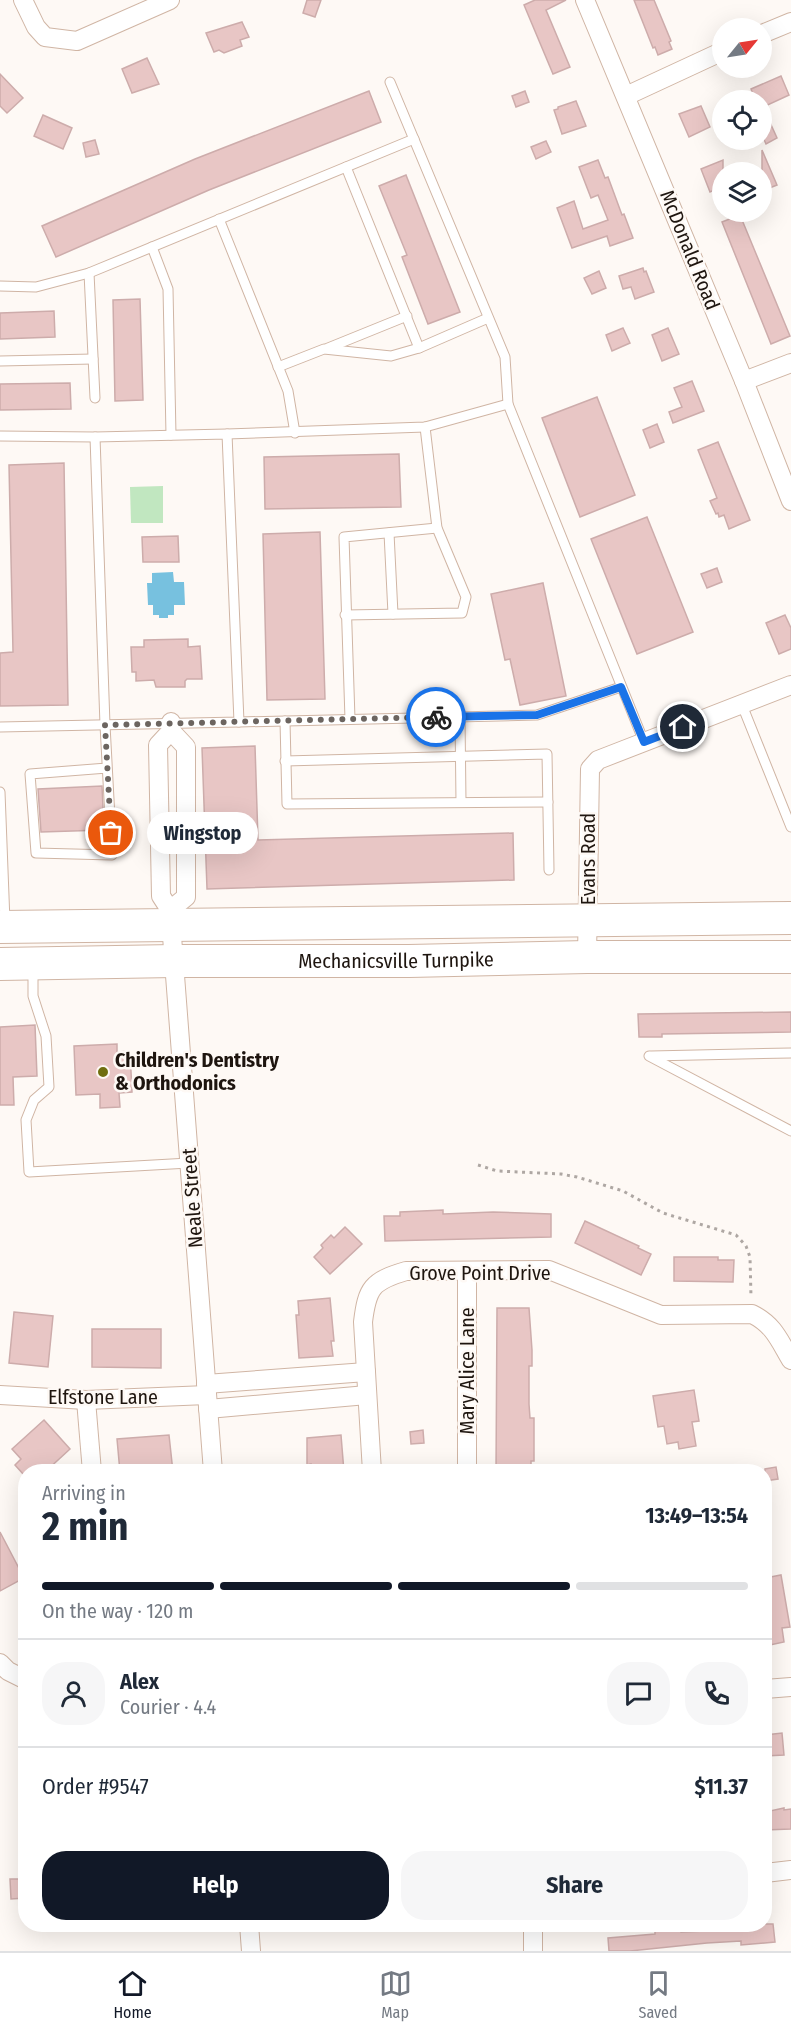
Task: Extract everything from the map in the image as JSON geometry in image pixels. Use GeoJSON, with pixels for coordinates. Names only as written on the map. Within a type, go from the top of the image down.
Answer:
{"type":"FeatureCollection","features":[{"type":"Feature","properties":{"kind":"highway","name":"Mechanicsville Turnpike"},"geometry":{"type":"LineString","coordinates":[[2,927],[171,917],[588,920],[791,918]]}},
{"type":"Feature","properties":{"kind":"highway","name":"Mechanicsville Turnpike"},"geometry":{"type":"LineString","coordinates":[[0,964],[587,957],[791,957]]}},
{"type":"Feature","properties":{"kind":"street"},"geometry":{"type":"LineString","coordinates":[[23,0],[36,27],[45,37],[77,41],[170,0]]}},
{"type":"Feature","properties":{"kind":"street","name":"McDonald Road"},"geometry":{"type":"LineString","coordinates":[[585,0],[744,381],[791,501]]}},
{"type":"Feature","properties":{"kind":"street"},"geometry":{"type":"LineString","coordinates":[[772,30],[791,21]]}},
{"type":"Feature","properties":{"kind":"street"},"geometry":{"type":"LineString","coordinates":[[626,96],[712,56]]}},
{"type":"Feature","properties":{"kind":"street"},"geometry":{"type":"LineString","coordinates":[[744,381],[791,363]]}},
{"type":"Feature","properties":{"kind":"street"},"geometry":{"type":"LineString","coordinates":[[644,742],[791,686]]}},
{"type":"Feature","properties":{"kind":"street"},"geometry":{"type":"LineString","coordinates":[[171,727],[186,747],[186,897],[171,917]]}},
{"type":"Feature","properties":{"kind":"street","name":"Neale Street"},"geometry":{"type":"LineString","coordinates":[[171,727],[158,745],[161,896],[171,917],[212,1464]]}},
{"type":"Feature","properties":{"kind":"street","name":"Evans Road"},"geometry":{"type":"LineString","coordinates":[[587,957],[590,769],[598,760],[644,742]]}},
{"type":"Feature","properties":{"kind":"street","name":"Mary Alice Lane"},"geometry":{"type":"LineString","coordinates":[[467,1270],[468,1464]]}},
{"type":"Feature","properties":{"kind":"street","name":"Grove Point Drive"},"geometry":{"type":"LineString","coordinates":[[371,1464],[363,1322],[366,1298],[374,1286],[391,1276],[406,1271],[549,1270],[662,1315],[752,1314]]}},
{"type":"Feature","properties":{"kind":"street"},"geometry":{"type":"LineString","coordinates":[[752,1314],[765,1321],[773,1329],[791,1360]]}},
{"type":"Feature","properties":{"kind":"street"},"geometry":{"type":"LineString","coordinates":[[207,1396],[366,1372]]}},
{"type":"Feature","properties":{"kind":"street","name":"Elfstone Lane"},"geometry":{"type":"LineString","coordinates":[[0,1395],[86,1400],[207,1396]]}},
{"type":"Feature","properties":{"kind":"street"},"geometry":{"type":"LineString","coordinates":[[207,1396],[367,1395]]}},
{"type":"Feature","properties":{"kind":"street"},"geometry":{"type":"LineString","coordinates":[[86,1400],[91,1464]]}},
{"type":"Feature","properties":{"kind":"street"},"geometry":{"type":"LineString","coordinates":[[0,1663],[8,1671],[18,1676]]}},
{"type":"Feature","properties":{"kind":"street"},"geometry":{"type":"LineString","coordinates":[[772,1688],[791,1687]]}},
{"type":"Feature","properties":{"kind":"street"},"geometry":{"type":"LineString","coordinates":[[772,1872],[791,1870]]}},
{"type":"Feature","properties":{"kind":"street"},"geometry":{"type":"LineString","coordinates":[[250,1932],[251,1951]]}},
{"type":"Feature","properties":{"kind":"street"},"geometry":{"type":"LineString","coordinates":[[533,1932],[533,1951]]}},
{"type":"Feature","properties":{"kind":"lane"},"geometry":{"type":"LineString","coordinates":[[390,82],[505,357],[508,404],[644,742]]}},
{"type":"Feature","properties":{"kind":"lane"},"geometry":{"type":"LineString","coordinates":[[0,286],[36,287],[89,273],[414,139]]}},
{"type":"Feature","properties":{"kind":"lane"},"geometry":{"type":"LineString","coordinates":[[346,167],[419,348]]}},
{"type":"Feature","properties":{"kind":"lane"},"geometry":{"type":"LineString","coordinates":[[219,219],[288,392],[295,433]]}},
{"type":"Feature","properties":{"kind":"lane"},"geometry":{"type":"LineString","coordinates":[[152,247],[168,289],[171,435]]}},
{"type":"Feature","properties":{"kind":"lane"},"geometry":{"type":"LineString","coordinates":[[89,273],[94,398]]}},
{"type":"Feature","properties":{"kind":"lane"},"geometry":{"type":"LineString","coordinates":[[278,367],[406,316]]}},
{"type":"Feature","properties":{"kind":"lane"},"geometry":{"type":"LineString","coordinates":[[324,349],[391,356],[419,348],[489,318]]}},
{"type":"Feature","properties":{"kind":"lane"},"geometry":{"type":"LineString","coordinates":[[0,361],[93,359]]}},
{"type":"Feature","properties":{"kind":"lane"},"geometry":{"type":"LineString","coordinates":[[0,436],[95,437],[295,433],[425,427],[508,404]]}},
{"type":"Feature","properties":{"kind":"lane"},"geometry":{"type":"LineString","coordinates":[[345,615],[462,613],[466,597],[437,528],[425,427]]}},
{"type":"Feature","properties":{"kind":"lane"},"geometry":{"type":"LineString","coordinates":[[227,434],[239,722]]}},
{"type":"Feature","properties":{"kind":"lane"},"geometry":{"type":"LineString","coordinates":[[95,437],[112,855],[36,854],[30,774],[107,768]]}},
{"type":"Feature","properties":{"kind":"lane"},"geometry":{"type":"LineString","coordinates":[[350,719],[344,537],[437,528]]}},
{"type":"Feature","properties":{"kind":"lane"},"geometry":{"type":"LineString","coordinates":[[389,532],[393,614]]}},
{"type":"Feature","properties":{"kind":"lane"},"geometry":{"type":"LineString","coordinates":[[0,727],[105,725],[171,727],[239,722],[537,715],[621,687]]}},
{"type":"Feature","properties":{"kind":"lane"},"geometry":{"type":"LineString","coordinates":[[742,705],[791,827]]}},
{"type":"Feature","properties":{"kind":"lane"},"geometry":{"type":"LineString","coordinates":[[460,717],[461,802]]}},
{"type":"Feature","properties":{"kind":"lane"},"geometry":{"type":"LineString","coordinates":[[285,721],[287,804],[548,802]]}},
{"type":"Feature","properties":{"kind":"lane"},"geometry":{"type":"LineString","coordinates":[[285,761],[547,754],[549,870]]}},
{"type":"Feature","properties":{"kind":"lane"},"geometry":{"type":"LineString","coordinates":[[0,792],[2,927]]}},
{"type":"Feature","properties":{"kind":"lane"},"geometry":{"type":"LineString","coordinates":[[33,963],[33,996],[46,1036],[49,1087],[34,1100],[26,1120],[28,1172],[189,1163]]}},
{"type":"Feature","properties":{"kind":"lane"},"geometry":{"type":"LineString","coordinates":[[791,1053],[649,1056],[791,1131]]}},
{"type":"Feature","properties":{"kind":"path"},"geometry":{"type":"LineString","coordinates":[[478,1165],[497,1171],[577,1177],[623,1191],[663,1213],[736,1235],[746,1246],[750,1257],[752,1314]]}},
{"type":"Feature","properties":{"kind":"green space"},"geometry":{"type":"Polygon","coordinates":[[[163,486],[163,523],[131,523],[130,487],[163,486]]]}},
{"type":"Feature","properties":{"kind":"water"},"geometry":{"type":"Polygon","coordinates":[[[173,572],[174,582],[184,582],[185,605],[174,605],[174,615],[159,618],[159,615],[153,615],[153,605],[148,605],[147,583],[152,583],[152,573],[173,572]]]}},
{"type":"Feature","properties":{"kind":"building"},"geometry":{"type":"Polygon","coordinates":[[[307,0],[321,0],[315,17],[303,13],[307,0]]]}},
{"type":"Feature","properties":{"kind":"building"},"geometry":{"type":"Polygon","coordinates":[[[535,0],[566,0],[546,10],[570,67],[553,74],[524,5],[535,0]]]}},
{"type":"Feature","properties":{"kind":"building"},"geometry":{"type":"Polygon","coordinates":[[[634,0],[654,0],[671,41],[669,42],[672,49],[658,55],[634,0]]]}},
{"type":"Feature","properties":{"kind":"building"},"geometry":{"type":"Polygon","coordinates":[[[242,22],[249,37],[240,40],[242,46],[224,53],[219,50],[214,52],[206,33],[242,22]]]}},
{"type":"Feature","properties":{"kind":"building"},"geometry":{"type":"Polygon","coordinates":[[[147,58],[159,84],[132,93],[122,69],[147,58]]]}},
{"type":"Feature","properties":{"kind":"building"},"geometry":{"type":"Polygon","coordinates":[[[0,74],[23,98],[7,113],[0,106],[0,74]]]}},
{"type":"Feature","properties":{"kind":"building"},"geometry":{"type":"Polygon","coordinates":[[[781,76],[789,95],[772,103],[772,90],[751,89],[781,76]]]}},
{"type":"Feature","properties":{"kind":"building"},"geometry":{"type":"Polygon","coordinates":[[[369,91],[381,122],[209,190],[56,257],[42,226],[195,159],[369,91]]]}},
{"type":"Feature","properties":{"kind":"building"},"geometry":{"type":"Polygon","coordinates":[[[525,91],[529,102],[516,107],[512,96],[525,91]]]}},
{"type":"Feature","properties":{"kind":"building"},"geometry":{"type":"Polygon","coordinates":[[[576,101],[586,126],[562,134],[554,110],[576,101]]]}},
{"type":"Feature","properties":{"kind":"building"},"geometry":{"type":"Polygon","coordinates":[[[701,106],[710,127],[689,137],[679,114],[701,106]]]}},
{"type":"Feature","properties":{"kind":"building"},"geometry":{"type":"Polygon","coordinates":[[[43,115],[72,128],[63,149],[34,136],[43,115]]]}},
{"type":"Feature","properties":{"kind":"building"},"geometry":{"type":"Polygon","coordinates":[[[772,127],[777,138],[772,141],[772,127]]]}},
{"type":"Feature","properties":{"kind":"building"},"geometry":{"type":"Polygon","coordinates":[[[95,140],[99,154],[86,157],[83,143],[95,140]]]}},
{"type":"Feature","properties":{"kind":"building"},"geometry":{"type":"Polygon","coordinates":[[[546,141],[551,152],[536,159],[531,147],[546,141]]]}},
{"type":"Feature","properties":{"kind":"building"},"geometry":{"type":"Polygon","coordinates":[[[762,150],[767,162],[762,162],[762,150]]]}},
{"type":"Feature","properties":{"kind":"building"},"geometry":{"type":"Polygon","coordinates":[[[598,160],[605,178],[608,177],[633,238],[610,246],[607,236],[572,248],[557,208],[574,201],[583,229],[608,220],[598,195],[591,198],[579,167],[598,160]]]}},
{"type":"Feature","properties":{"kind":"building"},"geometry":{"type":"Polygon","coordinates":[[[712,164],[712,191],[710,192],[701,169],[712,164]]]}},
{"type":"Feature","properties":{"kind":"building"},"geometry":{"type":"Polygon","coordinates":[[[772,173],[777,185],[772,187],[772,173]]]}},
{"type":"Feature","properties":{"kind":"building"},"geometry":{"type":"Polygon","coordinates":[[[406,175],[460,312],[428,324],[402,257],[407,255],[379,186],[406,175]]]}},
{"type":"Feature","properties":{"kind":"building"},"geometry":{"type":"Polygon","coordinates":[[[722,222],[743,222],[790,336],[771,344],[722,222]]]}},
{"type":"Feature","properties":{"kind":"building"},"geometry":{"type":"Polygon","coordinates":[[[643,268],[654,292],[635,299],[631,287],[623,289],[619,276],[643,268]]]}},
{"type":"Feature","properties":{"kind":"building"},"geometry":{"type":"Polygon","coordinates":[[[599,271],[606,288],[592,294],[584,278],[599,271]]]}},
{"type":"Feature","properties":{"kind":"building"},"geometry":{"type":"Polygon","coordinates":[[[140,299],[143,400],[115,401],[113,300],[140,299]]]}},
{"type":"Feature","properties":{"kind":"building"},"geometry":{"type":"Polygon","coordinates":[[[54,311],[55,337],[0,339],[0,313],[54,311]]]}},
{"type":"Feature","properties":{"kind":"building"},"geometry":{"type":"Polygon","coordinates":[[[623,328],[630,343],[612,351],[606,335],[623,328]]]}},
{"type":"Feature","properties":{"kind":"building"},"geometry":{"type":"Polygon","coordinates":[[[668,328],[679,354],[662,361],[652,335],[668,328]]]}},
{"type":"Feature","properties":{"kind":"building"},"geometry":{"type":"Polygon","coordinates":[[[692,381],[704,411],[673,423],[669,412],[682,407],[674,388],[692,381]]]}},
{"type":"Feature","properties":{"kind":"building"},"geometry":{"type":"Polygon","coordinates":[[[70,383],[71,409],[0,410],[0,384],[70,383]]]}},
{"type":"Feature","properties":{"kind":"building"},"geometry":{"type":"Polygon","coordinates":[[[597,397],[635,495],[580,517],[542,418],[597,397]]]}},
{"type":"Feature","properties":{"kind":"building"},"geometry":{"type":"Polygon","coordinates":[[[657,424],[664,442],[650,448],[643,430],[657,424]]]}},
{"type":"Feature","properties":{"kind":"building"},"geometry":{"type":"Polygon","coordinates":[[[718,442],[750,520],[729,529],[724,515],[719,517],[718,513],[716,514],[710,501],[717,498],[698,450],[718,442]]]}},
{"type":"Feature","properties":{"kind":"building"},"geometry":{"type":"Polygon","coordinates":[[[399,454],[401,507],[265,509],[264,457],[399,454]]]}},
{"type":"Feature","properties":{"kind":"building"},"geometry":{"type":"Polygon","coordinates":[[[64,463],[68,705],[0,706],[0,653],[13,652],[9,465],[64,463]]]}},
{"type":"Feature","properties":{"kind":"building"},"geometry":{"type":"Polygon","coordinates":[[[647,517],[693,632],[637,654],[591,539],[647,517]]]}},
{"type":"Feature","properties":{"kind":"building"},"geometry":{"type":"Polygon","coordinates":[[[320,532],[325,699],[267,700],[263,534],[320,532]]]}},
{"type":"Feature","properties":{"kind":"building"},"geometry":{"type":"Polygon","coordinates":[[[178,536],[179,562],[143,562],[142,537],[178,536]]]}},
{"type":"Feature","properties":{"kind":"building"},"geometry":{"type":"Polygon","coordinates":[[[717,568],[722,582],[707,588],[701,574],[717,568]]]}},
{"type":"Feature","properties":{"kind":"building"},"geometry":{"type":"Polygon","coordinates":[[[543,583],[566,696],[520,705],[510,659],[505,660],[491,594],[543,583]]]}},
{"type":"Feature","properties":{"kind":"building"},"geometry":{"type":"Polygon","coordinates":[[[785,615],[791,628],[791,649],[779,654],[766,623],[785,615]]]}},
{"type":"Feature","properties":{"kind":"building"},"geometry":{"type":"Polygon","coordinates":[[[188,639],[188,647],[200,646],[202,679],[187,679],[185,687],[156,687],[154,680],[136,681],[136,672],[132,672],[131,647],[144,647],[144,640],[188,639]]]}},
{"type":"Feature","properties":{"kind":"building"},"geometry":{"type":"Polygon","coordinates":[[[255,746],[258,840],[513,833],[514,880],[207,889],[202,748],[255,746]]]}},
{"type":"Feature","properties":{"kind":"building"},"geometry":{"type":"Polygon","coordinates":[[[102,786],[104,830],[41,832],[38,789],[102,786]]]}},
{"type":"Feature","properties":{"kind":"building"},"geometry":{"type":"Polygon","coordinates":[[[791,1012],[791,1032],[662,1034],[662,1037],[639,1037],[638,1014],[791,1012]]]}},
{"type":"Feature","properties":{"kind":"building"},"geometry":{"type":"Polygon","coordinates":[[[35,1025],[37,1076],[13,1077],[14,1105],[0,1105],[0,1027],[35,1025]]]}},
{"type":"Feature","properties":{"kind":"building","name":"Children's Dentistry & Orthodonics"},"geometry":{"type":"Polygon","coordinates":[[[117,1044],[117,1052],[130,1051],[132,1092],[119,1093],[120,1107],[100,1108],[100,1094],[76,1095],[74,1046],[117,1044]]]}},
{"type":"Feature","properties":{"kind":"building"},"geometry":{"type":"Polygon","coordinates":[[[443,1210],[443,1214],[493,1212],[551,1214],[551,1237],[385,1241],[384,1216],[400,1216],[400,1212],[443,1210]]]}},
{"type":"Feature","properties":{"kind":"building"},"geometry":{"type":"Polygon","coordinates":[[[585,1221],[651,1254],[641,1275],[575,1243],[585,1221]]]}},
{"type":"Feature","properties":{"kind":"building"},"geometry":{"type":"Polygon","coordinates":[[[345,1227],[362,1244],[330,1274],[314,1257],[331,1235],[334,1238],[345,1227]]]}},
{"type":"Feature","properties":{"kind":"building"},"geometry":{"type":"Polygon","coordinates":[[[674,1257],[718,1257],[718,1260],[734,1260],[733,1282],[674,1281],[674,1257]]]}},
{"type":"Feature","properties":{"kind":"building"},"geometry":{"type":"Polygon","coordinates":[[[330,1298],[333,1356],[299,1358],[296,1315],[299,1315],[298,1301],[330,1298]]]}},
{"type":"Feature","properties":{"kind":"building"},"geometry":{"type":"Polygon","coordinates":[[[497,1308],[529,1308],[532,1366],[529,1366],[529,1404],[530,1418],[534,1418],[534,1461],[531,1461],[531,1464],[496,1464],[497,1308]]]}},
{"type":"Feature","properties":{"kind":"building"},"geometry":{"type":"Polygon","coordinates":[[[14,1312],[53,1316],[48,1367],[9,1363],[14,1312]]]}},
{"type":"Feature","properties":{"kind":"building"},"geometry":{"type":"Polygon","coordinates":[[[92,1329],[161,1329],[161,1368],[92,1367],[92,1329]]]}},
{"type":"Feature","properties":{"kind":"building"},"geometry":{"type":"Polygon","coordinates":[[[694,1390],[699,1421],[692,1422],[696,1446],[679,1449],[678,1442],[667,1444],[664,1426],[658,1427],[653,1396],[694,1390]]]}},
{"type":"Feature","properties":{"kind":"building"},"geometry":{"type":"Polygon","coordinates":[[[44,1420],[70,1449],[54,1464],[18,1464],[18,1468],[15,1465],[21,1459],[12,1449],[44,1420]]]}},
{"type":"Feature","properties":{"kind":"building"},"geometry":{"type":"Polygon","coordinates":[[[423,1430],[424,1443],[411,1444],[410,1432],[423,1430]]]}},
{"type":"Feature","properties":{"kind":"building"},"geometry":{"type":"Polygon","coordinates":[[[169,1435],[172,1464],[119,1464],[117,1439],[169,1435]]]}},
{"type":"Feature","properties":{"kind":"building"},"geometry":{"type":"Polygon","coordinates":[[[341,1435],[343,1464],[307,1464],[307,1438],[341,1435]]]}},
{"type":"Feature","properties":{"kind":"building"},"geometry":{"type":"Polygon","coordinates":[[[776,1467],[778,1479],[772,1480],[772,1468],[776,1467]]]}},
{"type":"Feature","properties":{"kind":"building"},"geometry":{"type":"Polygon","coordinates":[[[0,1532],[18,1566],[18,1581],[0,1591],[0,1532]]]}},
{"type":"Feature","properties":{"kind":"building"},"geometry":{"type":"Polygon","coordinates":[[[781,1575],[790,1627],[782,1628],[784,1642],[772,1645],[772,1577],[781,1575]]]}},
{"type":"Feature","properties":{"kind":"building"},"geometry":{"type":"Polygon","coordinates":[[[782,1733],[784,1755],[772,1756],[772,1734],[782,1733]]]}},
{"type":"Feature","properties":{"kind":"building"},"geometry":{"type":"Polygon","coordinates":[[[791,1809],[791,1829],[772,1830],[772,1811],[791,1809]]]}},
{"type":"Feature","properties":{"kind":"building"},"geometry":{"type":"Polygon","coordinates":[[[10,1879],[18,1879],[18,1899],[11,1899],[10,1879]]]}},
{"type":"Feature","properties":{"kind":"building"},"geometry":{"type":"Polygon","coordinates":[[[773,1924],[775,1942],[741,1945],[741,1941],[609,1951],[608,1938],[655,1934],[655,1932],[772,1932],[773,1924]]]}},
{"type":"Feature","properties":{"kind":"way so far"},"geometry":{"type":"LineString","coordinates":[[111,833],[105,725],[436,717]]}},
{"type":"Feature","properties":{"kind":"place","name":"Wingstop"},"geometry":{"type":"Point","coordinates":[111,833]}},
{"type":"Feature","properties":{"kind":"place","name":"Children's Dentistry & Orthodonics"},"geometry":{"type":"Point","coordinates":[103,1072]}},
{"type":"Feature","properties":{"kind":"route"},"geometry":{"type":"LineString","coordinates":[[436,717],[537,715],[621,687],[644,742],[683,727]]}}]}
